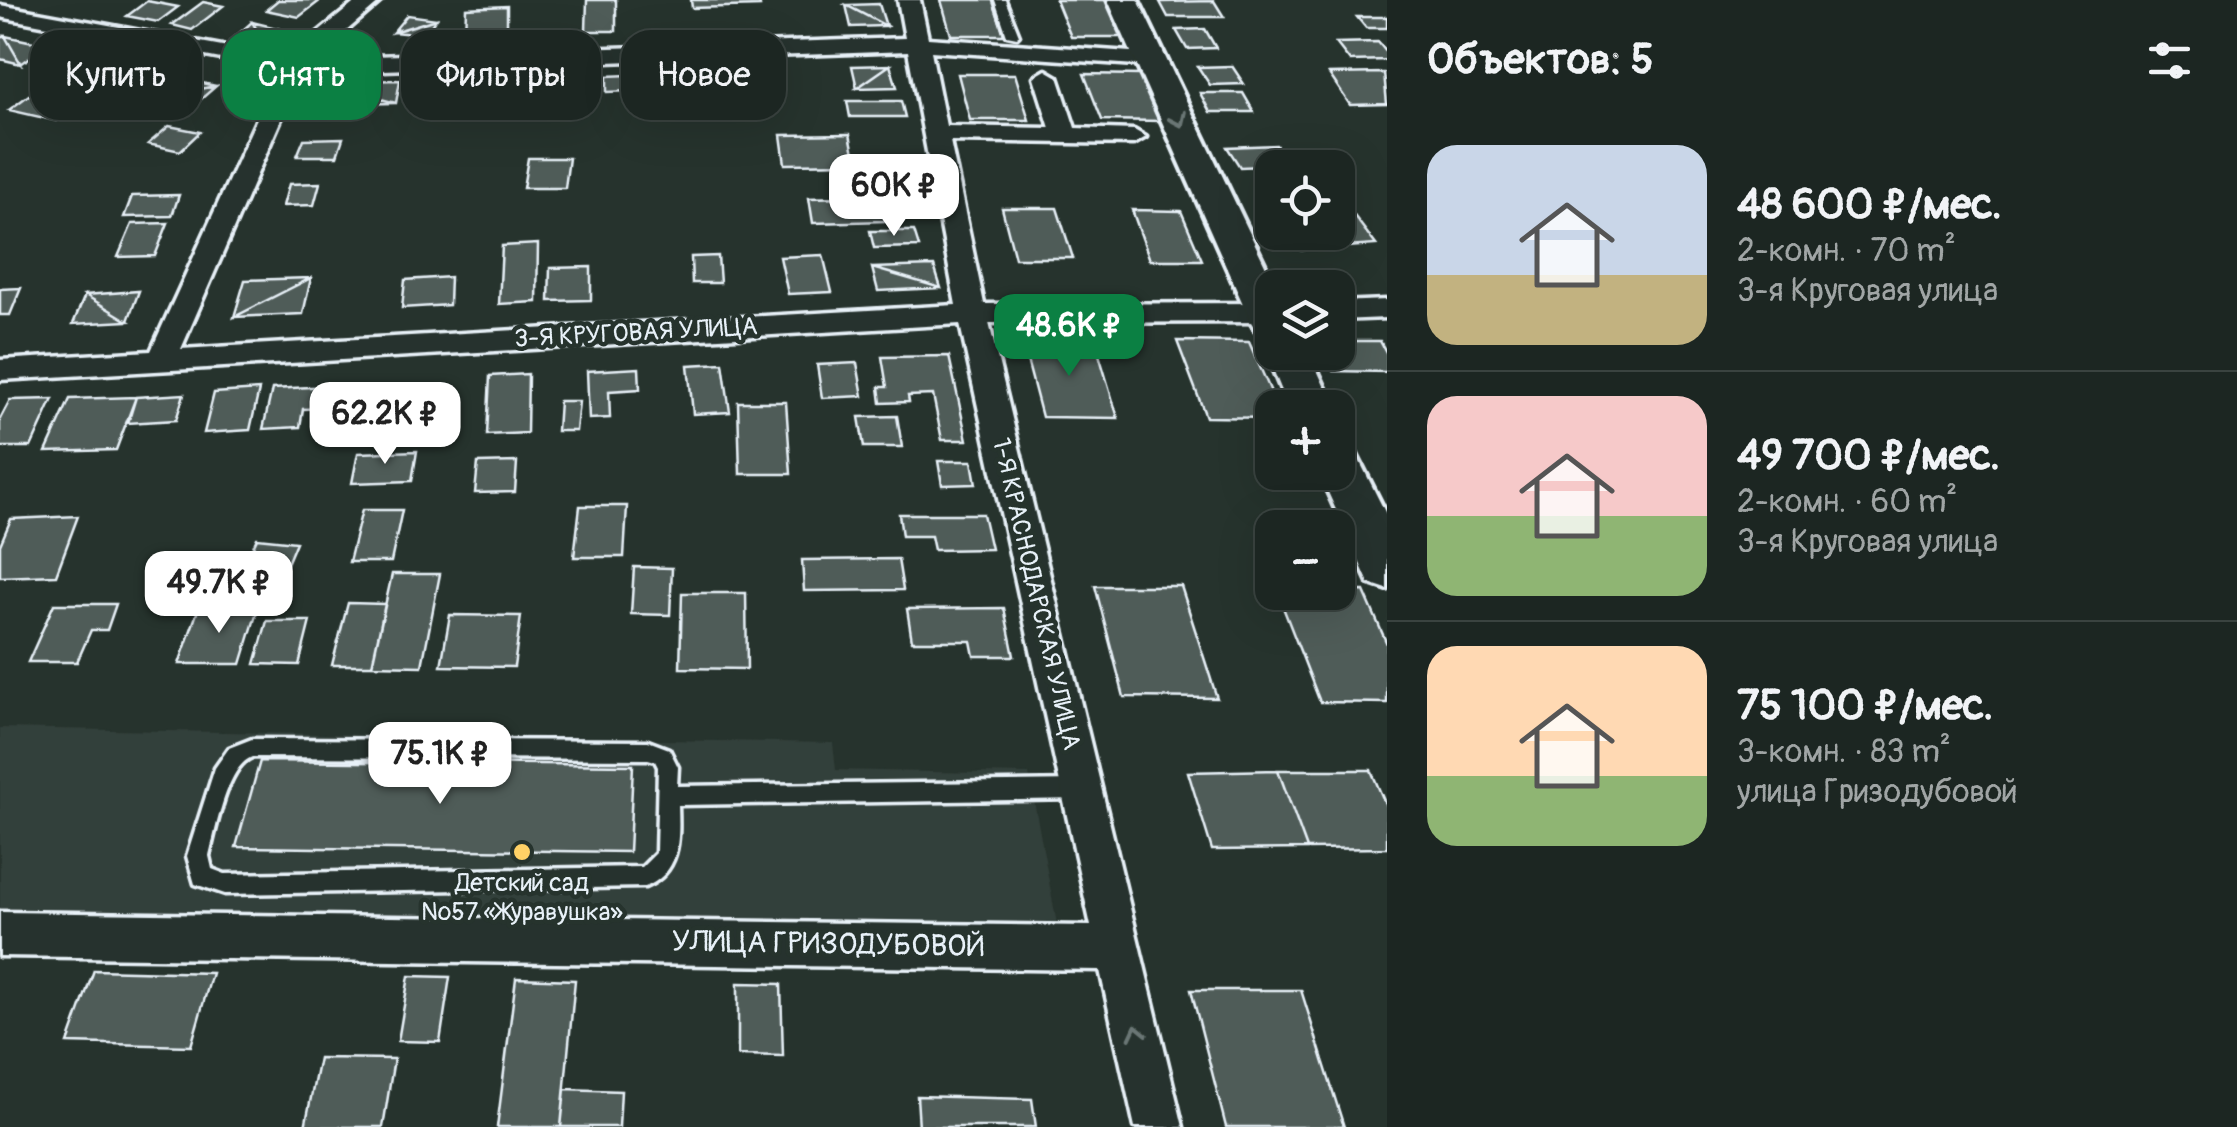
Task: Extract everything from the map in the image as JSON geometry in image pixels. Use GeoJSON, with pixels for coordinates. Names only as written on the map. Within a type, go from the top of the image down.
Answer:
{"type":"FeatureCollection","features":[{"type":"Feature","properties":{"kind":"street"},"geometry":{"type":"LineString","coordinates":[[335,30],[371,0]]}},
{"type":"Feature","properties":{"kind":"street","name":"1-Я КРАСНОДАРСКАЯ УЛИЦА"},"geometry":{"type":"LineString","coordinates":[[910,0],[972,314],[1159,1127]]}},
{"type":"Feature","properties":{"kind":"street"},"geometry":{"type":"LineString","coordinates":[[1123,0],[1255,281]]}},
{"type":"Feature","properties":{"kind":"street"},"geometry":{"type":"LineString","coordinates":[[6,9],[222,52]]}},
{"type":"Feature","properties":{"kind":"street"},"geometry":{"type":"LineString","coordinates":[[381,63],[919,44],[1150,59]]}},
{"type":"Feature","properties":{"kind":"street"},"geometry":{"type":"LineString","coordinates":[[1046,77],[1065,136]]}},
{"type":"Feature","properties":{"kind":"street"},"geometry":{"type":"LineString","coordinates":[[162,360],[268,120]]}},
{"type":"Feature","properties":{"kind":"street"},"geometry":{"type":"LineString","coordinates":[[936,133],[1134,137]]}},
{"type":"Feature","properties":{"kind":"street"},"geometry":{"type":"LineString","coordinates":[[1355,310],[1387,309]]}},
{"type":"Feature","properties":{"kind":"street","name":"3-Я КРУГОВАЯ УЛИЦА"},"geometry":{"type":"LineString","coordinates":[[0,370],[972,314],[1255,315]]}},
{"type":"Feature","properties":{"kind":"street"},"geometry":{"type":"LineString","coordinates":[[1351,490],[1387,568]]}},
{"type":"Feature","properties":{"kind":"street","name":"УЛИЦА ГРИЗОДУБОВОЙ"},"geometry":{"type":"LineString","coordinates":[[0,934],[1117,948]]}},
{"type":"Feature","properties":{"kind":"lane"},"geometry":{"type":"LineString","coordinates":[[1000,0],[1012,35]]}},
{"type":"Feature","properties":{"kind":"lane"},"geometry":{"type":"LineString","coordinates":[[252,748],[648,750],[662,754],[668,767],[667,796],[668,854],[659,871],[645,877],[224,884],[203,878],[198,856],[225,768],[236,754],[252,748]]}},
{"type":"Feature","properties":{"kind":"lane"},"geometry":{"type":"LineString","coordinates":[[667,796],[1081,790]]}},
{"type":"Feature","properties":{"kind":"shaded area","name":"Детский сад №57 «Журавушка»"},"geometry":{"type":"Polygon","coordinates":[[[0,728],[833,743],[836,770],[1029,774],[1059,935],[0,913],[0,728]]]}},
{"type":"Feature","properties":{"kind":"building"},"geometry":{"type":"Polygon","coordinates":[[[278,0],[321,0],[299,17],[266,10],[278,0]]]}},
{"type":"Feature","properties":{"kind":"building"},"geometry":{"type":"Polygon","coordinates":[[[587,0],[616,0],[616,31],[586,30],[587,0]]]}},
{"type":"Feature","properties":{"kind":"building"},"geometry":{"type":"Polygon","coordinates":[[[691,0],[759,0],[760,6],[692,8],[691,0]]]}},
{"type":"Feature","properties":{"kind":"building"},"geometry":{"type":"Polygon","coordinates":[[[941,0],[993,0],[1004,35],[951,35],[941,0]]]}},
{"type":"Feature","properties":{"kind":"building"},"geometry":{"type":"Polygon","coordinates":[[[1056,0],[1108,0],[1125,37],[1071,37],[1056,0]]]}},
{"type":"Feature","properties":{"kind":"building"},"geometry":{"type":"Polygon","coordinates":[[[147,1],[178,7],[158,22],[127,16],[147,1]]]}},
{"type":"Feature","properties":{"kind":"building"},"geometry":{"type":"Polygon","coordinates":[[[1214,1],[1224,17],[1168,17],[1160,2],[1214,1]]]}},
{"type":"Feature","properties":{"kind":"building"},"geometry":{"type":"Polygon","coordinates":[[[203,2],[223,6],[192,30],[172,25],[203,2]]]}},
{"type":"Feature","properties":{"kind":"building"},"geometry":{"type":"Polygon","coordinates":[[[879,4],[886,26],[846,5],[879,4]]]}},
{"type":"Feature","properties":{"kind":"building"},"geometry":{"type":"Polygon","coordinates":[[[846,5],[886,26],[851,27],[846,5]]]}},
{"type":"Feature","properties":{"kind":"building"},"geometry":{"type":"Polygon","coordinates":[[[507,6],[507,30],[465,30],[466,8],[507,6]]]}},
{"type":"Feature","properties":{"kind":"building"},"geometry":{"type":"Polygon","coordinates":[[[407,15],[436,19],[393,32],[407,15]]]}},
{"type":"Feature","properties":{"kind":"building"},"geometry":{"type":"Polygon","coordinates":[[[1357,17],[1387,17],[1387,28],[1366,28],[1357,17]]]}},
{"type":"Feature","properties":{"kind":"building"},"geometry":{"type":"Polygon","coordinates":[[[436,19],[428,30],[393,32],[436,19]]]}},
{"type":"Feature","properties":{"kind":"building"},"geometry":{"type":"Polygon","coordinates":[[[252,22],[285,30],[257,30],[252,22]]]}},
{"type":"Feature","properties":{"kind":"building"},"geometry":{"type":"Polygon","coordinates":[[[1205,29],[1216,48],[1187,49],[1176,30],[1205,29]]]}},
{"type":"Feature","properties":{"kind":"building"},"geometry":{"type":"Polygon","coordinates":[[[5,36],[30,41],[30,57],[21,64],[5,36]]]}},
{"type":"Feature","properties":{"kind":"building"},"geometry":{"type":"Polygon","coordinates":[[[5,36],[21,64],[0,59],[0,39],[5,36]]]}},
{"type":"Feature","properties":{"kind":"building"},"geometry":{"type":"Polygon","coordinates":[[[1378,42],[1387,53],[1387,60],[1350,61],[1336,43],[1378,42]]]}},
{"type":"Feature","properties":{"kind":"building"},"geometry":{"type":"Polygon","coordinates":[[[890,65],[857,88],[852,66],[890,65]]]}},
{"type":"Feature","properties":{"kind":"building"},"geometry":{"type":"Polygon","coordinates":[[[890,65],[897,87],[857,88],[890,65]]]}},
{"type":"Feature","properties":{"kind":"building"},"geometry":{"type":"Polygon","coordinates":[[[1232,66],[1244,84],[1210,85],[1198,67],[1232,66]]]}},
{"type":"Feature","properties":{"kind":"building"},"geometry":{"type":"Polygon","coordinates":[[[1384,73],[1387,104],[1350,105],[1329,74],[1384,73]]]}},
{"type":"Feature","properties":{"kind":"building"},"geometry":{"type":"Polygon","coordinates":[[[958,74],[1015,74],[1029,120],[970,120],[958,74]]]}},
{"type":"Feature","properties":{"kind":"building"},"geometry":{"type":"Polygon","coordinates":[[[1084,74],[1141,75],[1162,121],[1102,120],[1084,74]]]}},
{"type":"Feature","properties":{"kind":"building"},"geometry":{"type":"Polygon","coordinates":[[[621,75],[621,91],[607,92],[607,76],[621,75]]]}},
{"type":"Feature","properties":{"kind":"building"},"geometry":{"type":"Polygon","coordinates":[[[381,80],[400,80],[396,103],[381,99],[381,80]]]}},
{"type":"Feature","properties":{"kind":"building"},"geometry":{"type":"Polygon","coordinates":[[[216,86],[202,98],[202,89],[216,86]]]}},
{"type":"Feature","properties":{"kind":"building"},"geometry":{"type":"Polygon","coordinates":[[[1200,93],[1243,93],[1254,112],[1210,112],[1200,93]]]}},
{"type":"Feature","properties":{"kind":"building"},"geometry":{"type":"Polygon","coordinates":[[[30,94],[30,115],[9,110],[30,94]]]}},
{"type":"Feature","properties":{"kind":"building"},"geometry":{"type":"Polygon","coordinates":[[[847,101],[901,101],[905,117],[850,117],[847,101]]]}},
{"type":"Feature","properties":{"kind":"building"},"geometry":{"type":"Polygon","coordinates":[[[169,126],[200,132],[180,151],[148,144],[169,126]]]}},
{"type":"Feature","properties":{"kind":"building"},"geometry":{"type":"Polygon","coordinates":[[[850,134],[856,163],[785,164],[781,135],[850,134]]]}},
{"type":"Feature","properties":{"kind":"building"},"geometry":{"type":"Polygon","coordinates":[[[343,138],[337,156],[297,156],[304,139],[343,138]]]}},
{"type":"Feature","properties":{"kind":"building"},"geometry":{"type":"Polygon","coordinates":[[[1276,145],[1279,150],[1255,150],[1255,166],[1240,167],[1227,147],[1276,145]]]}},
{"type":"Feature","properties":{"kind":"building"},"geometry":{"type":"Polygon","coordinates":[[[528,158],[569,158],[565,188],[523,188],[528,158]]]}},
{"type":"Feature","properties":{"kind":"building"},"geometry":{"type":"Polygon","coordinates":[[[320,183],[314,205],[283,206],[289,184],[320,183]]]}},
{"type":"Feature","properties":{"kind":"building"},"geometry":{"type":"Polygon","coordinates":[[[179,195],[172,216],[124,217],[132,196],[179,195]]]}},
{"type":"Feature","properties":{"kind":"building"},"geometry":{"type":"Polygon","coordinates":[[[879,196],[885,221],[813,223],[809,198],[879,196]]]}},
{"type":"Feature","properties":{"kind":"building"},"geometry":{"type":"Polygon","coordinates":[[[1002,208],[1057,208],[1073,258],[1015,258],[1002,208]]]}},
{"type":"Feature","properties":{"kind":"building"},"geometry":{"type":"Polygon","coordinates":[[[1132,210],[1181,211],[1202,260],[1150,260],[1132,210]]]}},
{"type":"Feature","properties":{"kind":"building"},"geometry":{"type":"Polygon","coordinates":[[[1355,217],[1376,245],[1355,246],[1355,217]]]}},
{"type":"Feature","properties":{"kind":"building"},"geometry":{"type":"Polygon","coordinates":[[[168,223],[155,256],[118,257],[132,224],[168,223]]]}},
{"type":"Feature","properties":{"kind":"building"},"geometry":{"type":"Polygon","coordinates":[[[870,231],[914,231],[919,247],[874,248],[870,231]]]}},
{"type":"Feature","properties":{"kind":"building"},"geometry":{"type":"Polygon","coordinates":[[[538,244],[537,302],[499,304],[502,246],[538,244]]]}},
{"type":"Feature","properties":{"kind":"building"},"geometry":{"type":"Polygon","coordinates":[[[823,255],[832,292],[788,294],[780,257],[823,255]]]}},
{"type":"Feature","properties":{"kind":"building"},"geometry":{"type":"Polygon","coordinates":[[[718,256],[720,283],[692,283],[691,257],[718,256]]]}},
{"type":"Feature","properties":{"kind":"building"},"geometry":{"type":"Polygon","coordinates":[[[934,266],[941,288],[872,268],[934,266]]]}},
{"type":"Feature","properties":{"kind":"building"},"geometry":{"type":"Polygon","coordinates":[[[591,267],[591,300],[549,301],[550,268],[591,267]]]}},
{"type":"Feature","properties":{"kind":"building"},"geometry":{"type":"Polygon","coordinates":[[[872,268],[941,288],[878,291],[872,268]]]}},
{"type":"Feature","properties":{"kind":"building"},"geometry":{"type":"Polygon","coordinates":[[[450,277],[449,305],[402,308],[405,280],[450,277]]]}},
{"type":"Feature","properties":{"kind":"building"},"geometry":{"type":"Polygon","coordinates":[[[311,278],[234,317],[245,280],[311,278]]]}},
{"type":"Feature","properties":{"kind":"building"},"geometry":{"type":"Polygon","coordinates":[[[311,278],[303,314],[234,317],[311,278]]]}},
{"type":"Feature","properties":{"kind":"building"},"geometry":{"type":"Polygon","coordinates":[[[21,288],[10,315],[0,315],[0,289],[21,288]]]}},
{"type":"Feature","properties":{"kind":"building"},"geometry":{"type":"Polygon","coordinates":[[[139,291],[128,321],[85,295],[139,291]]]}},
{"type":"Feature","properties":{"kind":"building"},"geometry":{"type":"Polygon","coordinates":[[[85,295],[128,321],[73,324],[85,295]]]}},
{"type":"Feature","properties":{"kind":"building"},"geometry":{"type":"Polygon","coordinates":[[[1022,341],[1095,341],[1118,418],[1042,417],[1022,341]]]}},
{"type":"Feature","properties":{"kind":"building"},"geometry":{"type":"Polygon","coordinates":[[[1177,341],[1249,342],[1255,356],[1255,370],[1261,370],[1270,390],[1255,390],[1255,418],[1206,417],[1177,341]]]}},
{"type":"Feature","properties":{"kind":"building"},"geometry":{"type":"Polygon","coordinates":[[[1355,341],[1380,341],[1387,354],[1387,372],[1333,371],[1355,370],[1355,341]]]}},
{"type":"Feature","properties":{"kind":"building"},"geometry":{"type":"Polygon","coordinates":[[[949,356],[967,440],[942,440],[933,395],[908,396],[909,402],[881,403],[879,387],[887,387],[882,357],[949,356]]]}},
{"type":"Feature","properties":{"kind":"building"},"geometry":{"type":"Polygon","coordinates":[[[723,363],[730,412],[693,414],[688,365],[723,363]]]}},
{"type":"Feature","properties":{"kind":"building"},"geometry":{"type":"Polygon","coordinates":[[[857,363],[863,396],[822,398],[817,365],[857,363]]]}},
{"type":"Feature","properties":{"kind":"building"},"geometry":{"type":"Polygon","coordinates":[[[639,368],[640,389],[609,391],[610,418],[589,419],[587,371],[639,368]]]}},
{"type":"Feature","properties":{"kind":"building"},"geometry":{"type":"Polygon","coordinates":[[[528,374],[527,433],[487,435],[490,376],[528,374]]]}},
{"type":"Feature","properties":{"kind":"building"},"geometry":{"type":"Polygon","coordinates":[[[330,386],[326,408],[303,409],[300,427],[263,429],[272,389],[330,386]]]}},
{"type":"Feature","properties":{"kind":"building"},"geometry":{"type":"Polygon","coordinates":[[[259,390],[250,430],[204,433],[214,393],[259,390]]]}},
{"type":"Feature","properties":{"kind":"building"},"geometry":{"type":"Polygon","coordinates":[[[184,394],[176,420],[128,423],[136,397],[184,394]]]}},
{"type":"Feature","properties":{"kind":"building"},"geometry":{"type":"Polygon","coordinates":[[[136,397],[116,450],[46,452],[70,399],[136,397]]]}},
{"type":"Feature","properties":{"kind":"building"},"geometry":{"type":"Polygon","coordinates":[[[53,399],[31,447],[0,447],[0,419],[10,400],[53,399]]]}},
{"type":"Feature","properties":{"kind":"building"},"geometry":{"type":"Polygon","coordinates":[[[559,401],[579,401],[576,431],[557,431],[559,401]]]}},
{"type":"Feature","properties":{"kind":"building"},"geometry":{"type":"Polygon","coordinates":[[[738,402],[786,402],[791,474],[740,474],[738,402]]]}},
{"type":"Feature","properties":{"kind":"building"},"geometry":{"type":"Polygon","coordinates":[[[897,416],[902,447],[864,447],[859,417],[897,416]]]}},
{"type":"Feature","properties":{"kind":"building"},"geometry":{"type":"Polygon","coordinates":[[[417,451],[412,481],[352,483],[358,453],[417,451]]]}},
{"type":"Feature","properties":{"kind":"building"},"geometry":{"type":"Polygon","coordinates":[[[938,461],[972,461],[976,484],[942,485],[938,461]]]}},
{"type":"Feature","properties":{"kind":"building"},"geometry":{"type":"Polygon","coordinates":[[[517,462],[515,492],[475,493],[478,463],[517,462]]]}},
{"type":"Feature","properties":{"kind":"building"},"geometry":{"type":"Polygon","coordinates":[[[580,506],[627,506],[624,557],[574,557],[580,506]]]}},
{"type":"Feature","properties":{"kind":"building"},"geometry":{"type":"Polygon","coordinates":[[[362,510],[402,510],[391,562],[349,562],[362,510]]]}},
{"type":"Feature","properties":{"kind":"building"},"geometry":{"type":"Polygon","coordinates":[[[899,514],[983,514],[991,549],[934,550],[931,536],[902,536],[899,514]]]}},
{"type":"Feature","properties":{"kind":"building"},"geometry":{"type":"Polygon","coordinates":[[[78,516],[56,575],[0,577],[0,545],[11,519],[78,516]]]}},
{"type":"Feature","properties":{"kind":"building"},"geometry":{"type":"Polygon","coordinates":[[[257,538],[296,542],[276,590],[235,586],[257,538]]]}},
{"type":"Feature","properties":{"kind":"building"},"geometry":{"type":"Polygon","coordinates":[[[898,559],[903,590],[804,591],[802,560],[898,559]]]}},
{"type":"Feature","properties":{"kind":"building"},"geometry":{"type":"Polygon","coordinates":[[[634,567],[672,568],[670,615],[631,614],[634,567]]]}},
{"type":"Feature","properties":{"kind":"building"},"geometry":{"type":"Polygon","coordinates":[[[392,574],[440,574],[422,666],[372,665],[392,574]]]}},
{"type":"Feature","properties":{"kind":"building"},"geometry":{"type":"Polygon","coordinates":[[[1095,586],[1181,586],[1217,698],[1124,697],[1095,586]]]}},
{"type":"Feature","properties":{"kind":"building"},"geometry":{"type":"Polygon","coordinates":[[[1355,591],[1364,591],[1387,644],[1387,703],[1320,702],[1284,610],[1355,610],[1355,591]]]}},
{"type":"Feature","properties":{"kind":"building"},"geometry":{"type":"Polygon","coordinates":[[[682,593],[746,593],[747,669],[680,668],[682,593]]]}},
{"type":"Feature","properties":{"kind":"building"},"geometry":{"type":"Polygon","coordinates":[[[348,603],[385,604],[372,665],[332,665],[348,603]]]}},
{"type":"Feature","properties":{"kind":"building"},"geometry":{"type":"Polygon","coordinates":[[[54,604],[116,604],[107,630],[91,630],[77,662],[28,662],[54,604]]]}},
{"type":"Feature","properties":{"kind":"building"},"geometry":{"type":"Polygon","coordinates":[[[199,607],[258,608],[241,664],[179,664],[199,607]]]}},
{"type":"Feature","properties":{"kind":"building"},"geometry":{"type":"Polygon","coordinates":[[[1004,608],[1014,656],[974,656],[971,641],[912,641],[907,609],[1004,608]]]}},
{"type":"Feature","properties":{"kind":"building"},"geometry":{"type":"Polygon","coordinates":[[[450,615],[521,616],[514,667],[441,666],[450,615]]]}},
{"type":"Feature","properties":{"kind":"building"},"geometry":{"type":"Polygon","coordinates":[[[267,621],[310,621],[299,665],[255,664],[267,621]]]}},
{"type":"Feature","properties":{"kind":"building"},"geometry":{"type":"Polygon","coordinates":[[[260,761],[633,765],[629,852],[236,847],[260,761]]]}},
{"type":"Feature","properties":{"kind":"building"},"geometry":{"type":"Polygon","coordinates":[[[1278,770],[1307,849],[1212,850],[1188,772],[1278,770]]]}},
{"type":"Feature","properties":{"kind":"building"},"geometry":{"type":"Polygon","coordinates":[[[1278,770],[1371,770],[1387,808],[1387,848],[1307,849],[1278,770]]]}},
{"type":"Feature","properties":{"kind":"building"},"geometry":{"type":"Polygon","coordinates":[[[94,970],[212,973],[191,1046],[68,1043],[94,970]]]}},
{"type":"Feature","properties":{"kind":"building"},"geometry":{"type":"Polygon","coordinates":[[[409,976],[450,977],[440,1042],[398,1041],[409,976]]]}},
{"type":"Feature","properties":{"kind":"building"},"geometry":{"type":"Polygon","coordinates":[[[516,978],[575,980],[561,1127],[497,1127],[516,978]]]}},
{"type":"Feature","properties":{"kind":"building"},"geometry":{"type":"Polygon","coordinates":[[[738,983],[781,984],[783,1056],[738,1055],[738,983]]]}},
{"type":"Feature","properties":{"kind":"building"},"geometry":{"type":"Polygon","coordinates":[[[1191,990],[1301,990],[1344,1127],[1226,1127],[1191,990]]]}},
{"type":"Feature","properties":{"kind":"building"},"geometry":{"type":"Polygon","coordinates":[[[319,1058],[394,1059],[383,1127],[305,1127],[319,1058]]]}},
{"type":"Feature","properties":{"kind":"building"},"geometry":{"type":"Polygon","coordinates":[[[565,1089],[621,1091],[619,1127],[561,1127],[565,1089]]]}},
{"type":"Feature","properties":{"kind":"building"},"geometry":{"type":"Polygon","coordinates":[[[917,1096],[1032,1099],[1036,1127],[919,1127],[917,1096]]]}},
{"type":"Feature","properties":{"kind":"place","name":"Детский сад №57 «Журавушка»"},"geometry":{"type":"Point","coordinates":[522,852]}}]}
